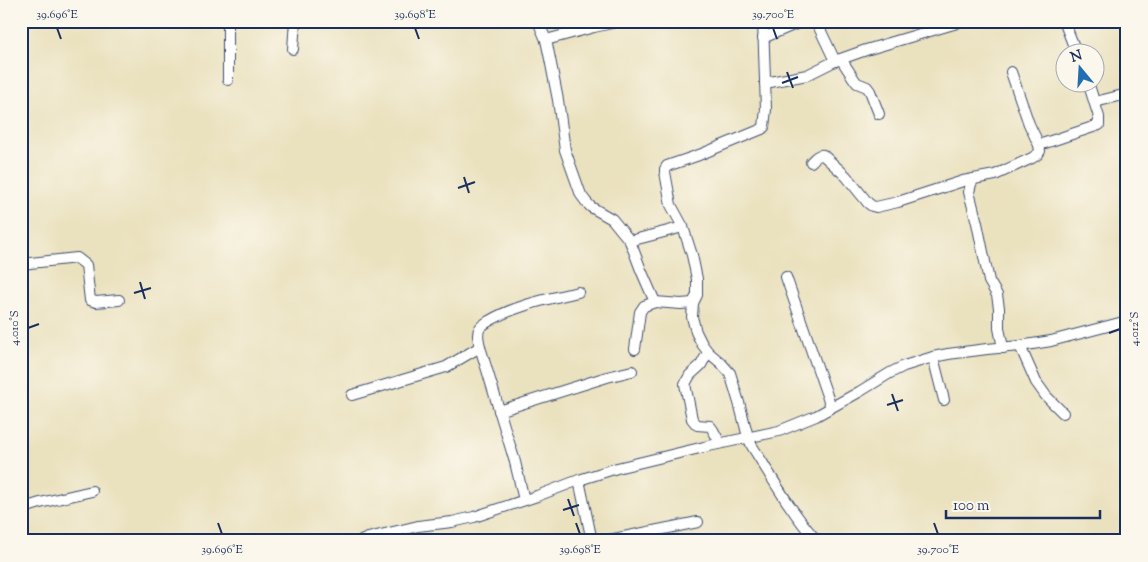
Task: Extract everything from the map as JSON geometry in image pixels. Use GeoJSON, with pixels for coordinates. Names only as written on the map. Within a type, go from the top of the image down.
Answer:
{"type":"FeatureCollection","features":[{"type":"Feature","properties":{"kind":"street"},"geometry":{"type":"LineString","coordinates":[[228,21],[228,80]]}},
{"type":"Feature","properties":{"kind":"street"},"geometry":{"type":"LineString","coordinates":[[293,49],[295,21]]}},
{"type":"Feature","properties":{"kind":"street"},"geometry":{"type":"LineString","coordinates":[[538,21],[546,40],[558,100],[564,150],[581,195],[592,207],[612,219],[630,241],[655,302]]}},
{"type":"Feature","properties":{"kind":"street"},"geometry":{"type":"LineString","coordinates":[[546,40],[621,21]]}},
{"type":"Feature","properties":{"kind":"street"},"geometry":{"type":"LineString","coordinates":[[763,21],[766,109],[764,127],[699,155],[667,166],[665,169],[671,205],[683,227],[692,255],[697,279],[697,295],[693,303],[692,318],[702,344],[730,373],[752,446],[784,499],[817,541]]}},
{"type":"Feature","properties":{"kind":"street"},"geometry":{"type":"LineString","coordinates":[[763,38],[803,21]]}},
{"type":"Feature","properties":{"kind":"street"},"geometry":{"type":"LineString","coordinates":[[816,21],[838,60],[857,83],[867,87],[870,91],[879,114]]}},
{"type":"Feature","properties":{"kind":"street"},"geometry":{"type":"LineString","coordinates":[[1064,21],[1072,42]]}},
{"type":"Feature","properties":{"kind":"street"},"geometry":{"type":"LineString","coordinates":[[765,83],[806,75],[838,60],[866,50],[957,23]]}},
{"type":"Feature","properties":{"kind":"street"},"geometry":{"type":"LineString","coordinates":[[811,162],[816,157],[823,155],[846,176],[868,203],[876,207],[898,202],[948,185],[995,175],[1032,158],[1040,152],[1012,72]]}},
{"type":"Feature","properties":{"kind":"street"},"geometry":{"type":"LineString","coordinates":[[1039,145],[1099,125],[1100,121],[1092,92]]}},
{"type":"Feature","properties":{"kind":"street"},"geometry":{"type":"LineString","coordinates":[[1095,102],[1127,94]]}},
{"type":"Feature","properties":{"kind":"street"},"geometry":{"type":"LineString","coordinates":[[974,179],[969,192],[989,281],[997,295],[999,328],[1003,348]]}},
{"type":"Feature","properties":{"kind":"street"},"geometry":{"type":"LineString","coordinates":[[630,241],[683,227]]}},
{"type":"Feature","properties":{"kind":"street"},"geometry":{"type":"LineString","coordinates":[[21,264],[77,258],[86,265],[90,300],[96,302],[119,300]]}},
{"type":"Feature","properties":{"kind":"street"},"geometry":{"type":"LineString","coordinates":[[786,278],[831,407]]}},
{"type":"Feature","properties":{"kind":"street"},"geometry":{"type":"LineString","coordinates":[[524,500],[515,462],[480,347],[479,330],[484,325],[511,310],[542,300],[578,292]]}},
{"type":"Feature","properties":{"kind":"street"},"geometry":{"type":"LineString","coordinates":[[635,349],[640,312],[644,306],[655,302],[693,303]]}},
{"type":"Feature","properties":{"kind":"street"},"geometry":{"type":"LineString","coordinates":[[361,541],[418,526],[474,517],[617,468],[779,431],[806,420],[860,392],[904,366],[933,357],[1052,341],[1127,321]]}},
{"type":"Feature","properties":{"kind":"street"},"geometry":{"type":"LineString","coordinates":[[1020,346],[1036,382],[1046,396],[1063,413]]}},
{"type":"Feature","properties":{"kind":"street"},"geometry":{"type":"LineString","coordinates":[[352,395],[446,367],[480,347]]}},
{"type":"Feature","properties":{"kind":"street"},"geometry":{"type":"LineString","coordinates":[[708,352],[685,384],[692,419],[697,425],[710,426],[720,443]]}},
{"type":"Feature","properties":{"kind":"street"},"geometry":{"type":"LineString","coordinates":[[933,357],[944,400]]}},
{"type":"Feature","properties":{"kind":"street"},"geometry":{"type":"LineString","coordinates":[[499,411],[632,371]]}},
{"type":"Feature","properties":{"kind":"street"},"geometry":{"type":"LineString","coordinates":[[580,480],[592,541]]}},
{"type":"Feature","properties":{"kind":"street"},"geometry":{"type":"LineString","coordinates":[[21,510],[40,503],[92,491]]}},
{"type":"Feature","properties":{"kind":"street"},"geometry":{"type":"LineString","coordinates":[[604,541],[698,522]]}}]}
